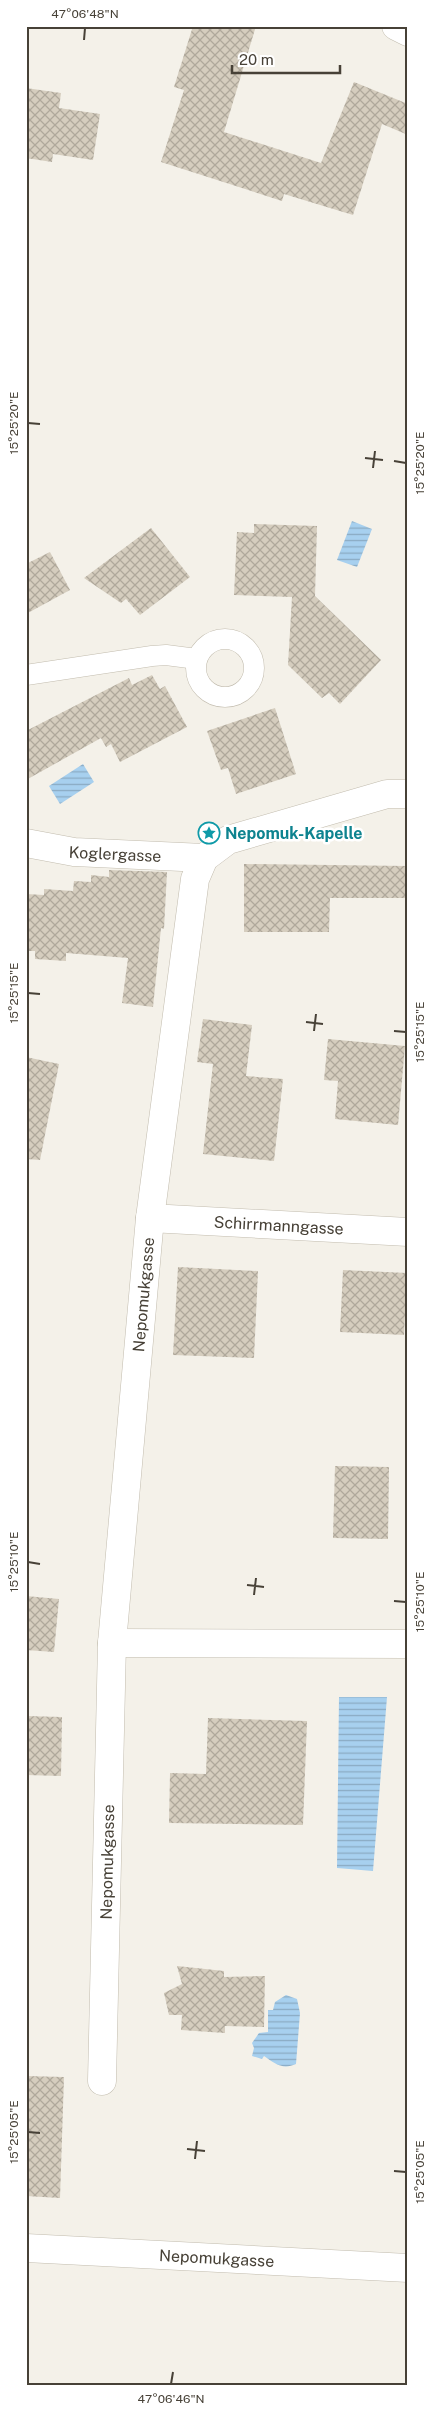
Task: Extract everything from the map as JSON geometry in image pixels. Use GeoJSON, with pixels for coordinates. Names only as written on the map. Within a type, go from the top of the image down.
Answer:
{"type":"FeatureCollection","features":[{"type":"Feature","properties":{"kind":"street"},"geometry":{"type":"LineString","coordinates":[[396,26],[408,32]]}},
{"type":"Feature","properties":{"kind":"street"},"geometry":{"type":"LineString","coordinates":[[204,858],[228,840],[387,794],[408,794]]}},
{"type":"Feature","properties":{"kind":"street","name":"Koglergasse"},"geometry":{"type":"LineString","coordinates":[[26,843],[74,852],[204,858]]}},
{"type":"Feature","properties":{"kind":"street","name":"Nepomukgasse"},"geometry":{"type":"LineString","coordinates":[[102,2081],[112,1643],[150,1218],[195,880],[204,858]]}},
{"type":"Feature","properties":{"kind":"street","name":"Schirrmanngasse"},"geometry":{"type":"LineString","coordinates":[[150,1218],[408,1232]]}},
{"type":"Feature","properties":{"kind":"street"},"geometry":{"type":"LineString","coordinates":[[112,1643],[408,1644]]}},
{"type":"Feature","properties":{"kind":"street","name":"Nepomukgasse"},"geometry":{"type":"LineString","coordinates":[[26,2248],[408,2268]]}},
{"type":"Feature","properties":{"kind":"lane"},"geometry":{"type":"LineString","coordinates":[[26,675],[152,656],[166,655],[197,659]]}},
{"type":"Feature","properties":{"kind":"water"},"geometry":{"type":"Polygon","coordinates":[[[352,521],[372,529],[357,567],[337,560],[352,521]]]}},
{"type":"Feature","properties":{"kind":"water"},"geometry":{"type":"Polygon","coordinates":[[[83,764],[94,782],[60,804],[49,786],[83,764]]]}},
{"type":"Feature","properties":{"kind":"water"},"geometry":{"type":"Polygon","coordinates":[[[339,1697],[387,1697],[373,1871],[337,1868],[339,1697]]]}},
{"type":"Feature","properties":{"kind":"water"},"geometry":{"type":"Polygon","coordinates":[[[286,1995],[297,1999],[300,2013],[296,2064],[291,2066],[276,2064],[264,2056],[262,2059],[252,2056],[254,2048],[252,2043],[259,2033],[268,2032],[268,2010],[273,2010],[275,2002],[286,1995]]]}},
{"type":"Feature","properties":{"kind":"building"},"geometry":{"type":"Polygon","coordinates":[[[193,26],[256,26],[224,132],[321,163],[354,82],[408,104],[408,135],[382,124],[353,215],[284,194],[282,201],[161,162],[184,90],[174,87],[193,26]]]}},
{"type":"Feature","properties":{"kind":"building"},"geometry":{"type":"Polygon","coordinates":[[[26,88],[61,93],[59,108],[100,114],[93,160],[53,154],[52,162],[26,158],[26,88]]]}},
{"type":"Feature","properties":{"kind":"building"},"geometry":{"type":"Polygon","coordinates":[[[254,524],[317,526],[315,596],[381,660],[340,704],[329,693],[322,698],[288,665],[292,597],[234,595],[237,532],[254,533],[254,524]]]}},
{"type":"Feature","properties":{"kind":"building"},"geometry":{"type":"Polygon","coordinates":[[[151,528],[190,577],[140,615],[126,599],[121,603],[84,578],[151,528]]]}},
{"type":"Feature","properties":{"kind":"building"},"geometry":{"type":"Polygon","coordinates":[[[50,552],[70,590],[26,614],[26,564],[50,552]]]}},
{"type":"Feature","properties":{"kind":"building"},"geometry":{"type":"Polygon","coordinates":[[[152,675],[160,689],[165,686],[187,727],[120,762],[111,744],[106,747],[101,738],[26,780],[26,731],[129,678],[132,685],[152,675]]]}},
{"type":"Feature","properties":{"kind":"building"},"geometry":{"type":"Polygon","coordinates":[[[275,708],[296,774],[236,794],[228,768],[221,770],[207,731],[275,708]]]}},
{"type":"Feature","properties":{"kind":"building"},"geometry":{"type":"Polygon","coordinates":[[[244,864],[408,866],[408,898],[330,898],[329,932],[244,932],[244,864]]]}},
{"type":"Feature","properties":{"kind":"building"},"geometry":{"type":"Polygon","coordinates":[[[109,870],[167,872],[164,929],[161,928],[153,1007],[122,1003],[128,958],[66,953],[66,961],[35,959],[35,951],[26,951],[26,894],[44,895],[44,889],[73,891],[74,881],[91,882],[91,875],[109,877],[109,870]]]}},
{"type":"Feature","properties":{"kind":"building"},"geometry":{"type":"Polygon","coordinates":[[[203,1019],[252,1025],[246,1076],[283,1079],[274,1161],[203,1154],[213,1064],[197,1062],[203,1019]]]}},
{"type":"Feature","properties":{"kind":"building"},"geometry":{"type":"Polygon","coordinates":[[[328,1039],[405,1046],[398,1125],[335,1119],[338,1081],[324,1080],[328,1039]]]}},
{"type":"Feature","properties":{"kind":"building"},"geometry":{"type":"Polygon","coordinates":[[[26,1057],[59,1064],[40,1160],[26,1159],[26,1057]]]}},
{"type":"Feature","properties":{"kind":"building"},"geometry":{"type":"Polygon","coordinates":[[[178,1267],[258,1271],[254,1358],[173,1355],[178,1267]]]}},
{"type":"Feature","properties":{"kind":"building"},"geometry":{"type":"Polygon","coordinates":[[[343,1270],[407,1273],[404,1335],[340,1332],[343,1270]]]}},
{"type":"Feature","properties":{"kind":"building"},"geometry":{"type":"Polygon","coordinates":[[[335,1466],[389,1467],[388,1539],[333,1538],[335,1466]]]}},
{"type":"Feature","properties":{"kind":"building"},"geometry":{"type":"Polygon","coordinates":[[[26,1596],[59,1599],[54,1652],[26,1650],[26,1596]]]}},
{"type":"Feature","properties":{"kind":"building"},"geometry":{"type":"Polygon","coordinates":[[[26,1716],[62,1717],[61,1776],[26,1775],[26,1716]]]}},
{"type":"Feature","properties":{"kind":"building"},"geometry":{"type":"Polygon","coordinates":[[[208,1718],[307,1721],[303,1825],[169,1823],[170,1773],[206,1774],[208,1718]]]}},
{"type":"Feature","properties":{"kind":"building"},"geometry":{"type":"Polygon","coordinates":[[[177,1966],[224,1971],[224,1977],[265,1976],[264,2027],[225,2026],[225,2033],[181,2030],[182,2015],[169,2015],[164,1993],[182,1984],[177,1966]]]}},
{"type":"Feature","properties":{"kind":"building"},"geometry":{"type":"Polygon","coordinates":[[[26,2076],[64,2077],[60,2198],[26,2196],[26,2076]]]}},
{"type":"Feature","properties":{"kind":"place","name":"Nepomuk-Kapelle"},"geometry":{"type":"Point","coordinates":[209,833]}}]}
